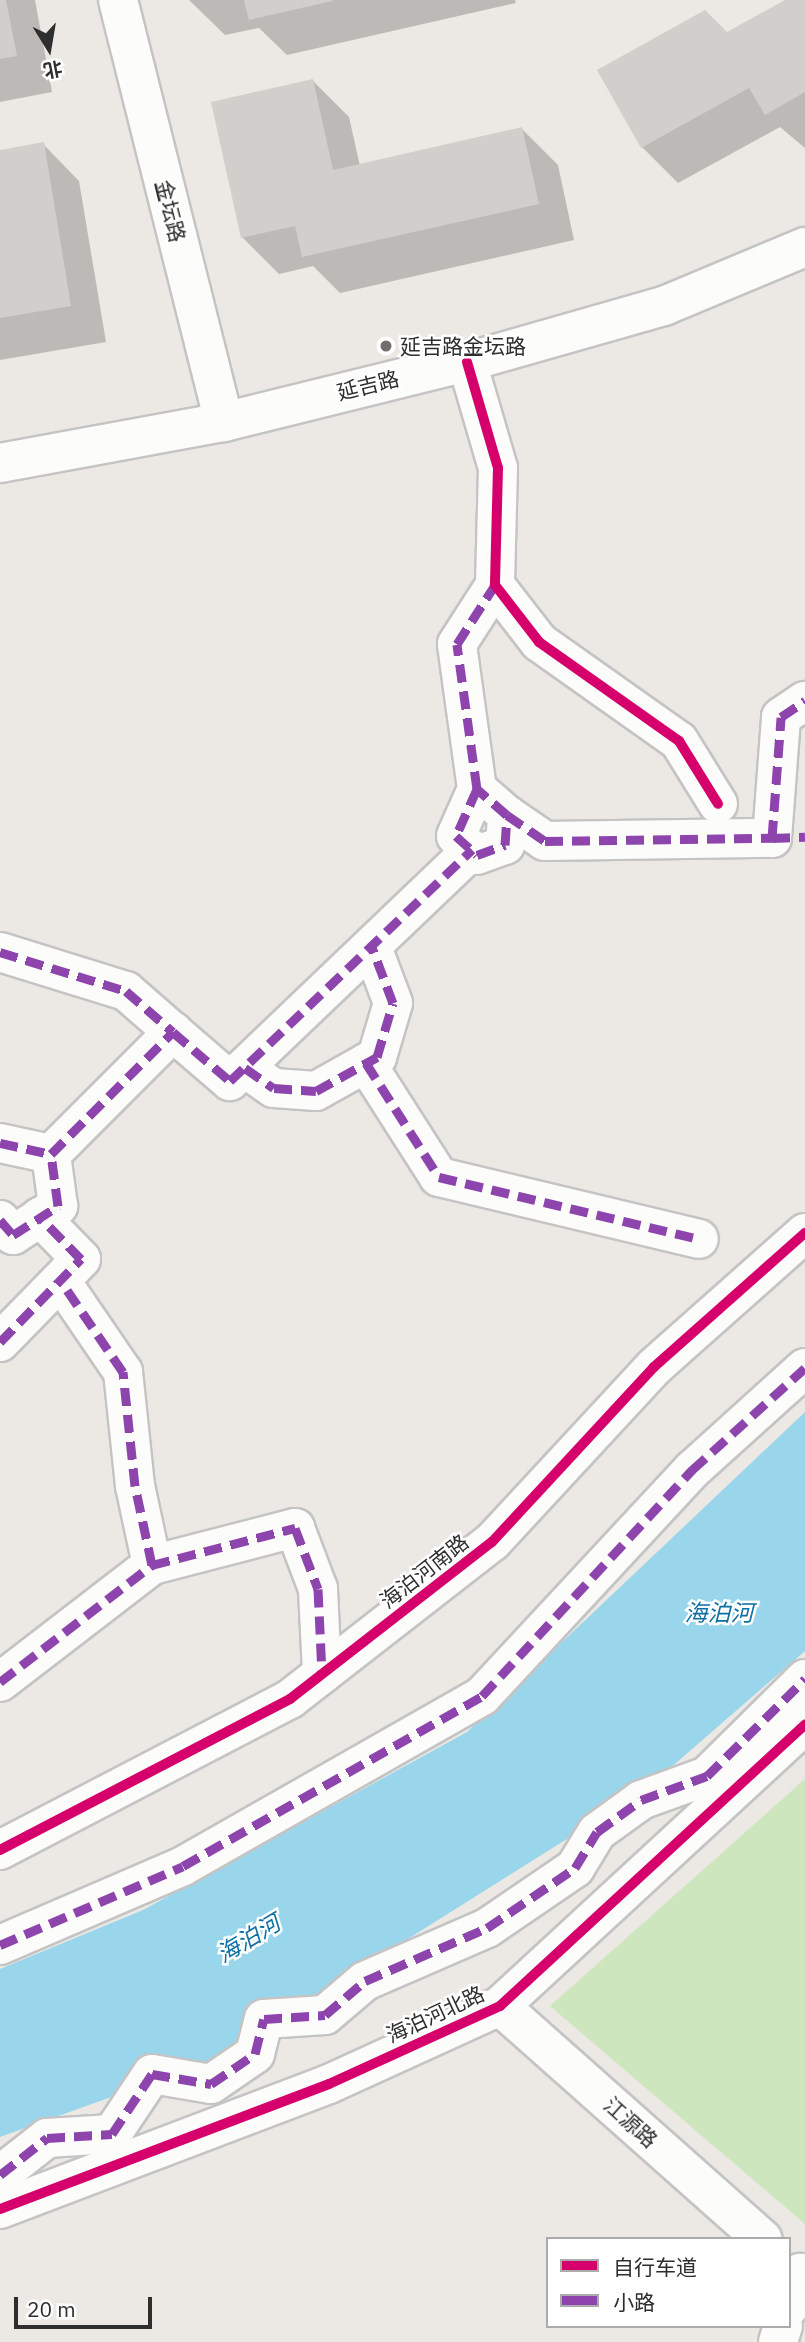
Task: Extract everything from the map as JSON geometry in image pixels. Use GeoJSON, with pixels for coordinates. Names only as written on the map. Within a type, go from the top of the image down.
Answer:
{"type":"FeatureCollection","features":[{"type":"Feature","properties":{"kind":"street","name":"金坛路"},"geometry":{"type":"LineString","coordinates":[[118,0],[224,422]]}},
{"type":"Feature","properties":{"kind":"street","name":"延吉路"},"geometry":{"type":"LineString","coordinates":[[0,463],[224,422],[467,362],[664,306],[805,247]]}},
{"type":"Feature","properties":{"kind":"street"},"geometry":{"type":"LineString","coordinates":[[467,362],[498,468],[495,585],[457,644],[477,789],[456,836],[477,855],[505,845],[507,816]]}},
{"type":"Feature","properties":{"kind":"street"},"geometry":{"type":"LineString","coordinates":[[495,585],[539,642],[679,741],[718,804]]}},
{"type":"Feature","properties":{"kind":"street"},"geometry":{"type":"LineString","coordinates":[[477,789],[507,816],[545,841],[789,837],[781,717],[805,701]]}},
{"type":"Feature","properties":{"kind":"street"},"geometry":{"type":"LineString","coordinates":[[0,952],[126,991],[230,1081],[472,850]]}},
{"type":"Feature","properties":{"kind":"street"},"geometry":{"type":"LineString","coordinates":[[245,1068],[275,1088],[316,1091],[377,1057],[393,1003],[372,947]]}},
{"type":"Feature","properties":{"kind":"street"},"geometry":{"type":"LineString","coordinates":[[51,1154],[173,1031]]}},
{"type":"Feature","properties":{"kind":"street"},"geometry":{"type":"LineString","coordinates":[[366,1063],[439,1177],[699,1239]]}},
{"type":"Feature","properties":{"kind":"street"},"geometry":{"type":"LineString","coordinates":[[0,1143],[51,1154]]}},
{"type":"Feature","properties":{"kind":"street"},"geometry":{"type":"LineString","coordinates":[[0,1220],[13,1235],[58,1206],[51,1154]]}},
{"type":"Feature","properties":{"kind":"street"},"geometry":{"type":"LineString","coordinates":[[0,1342],[81,1259],[40,1217]]}},
{"type":"Feature","properties":{"kind":"street","name":"海泊河南路"},"geometry":{"type":"LineString","coordinates":[[0,1850],[290,1699],[492,1542],[654,1367],[805,1233]]}},
{"type":"Feature","properties":{"kind":"street"},"geometry":{"type":"LineString","coordinates":[[61,1281],[123,1373],[135,1486],[152,1565]]}},
{"type":"Feature","properties":{"kind":"street"},"geometry":{"type":"LineString","coordinates":[[0,1945],[183,1866],[482,1696],[692,1470],[805,1368]]}},
{"type":"Feature","properties":{"kind":"street"},"geometry":{"type":"LineString","coordinates":[[0,1682],[152,1565],[295,1528],[318,1590],[322,1674]]}},
{"type":"Feature","properties":{"kind":"street"},"geometry":{"type":"LineString","coordinates":[[0,2175],[47,2138],[112,2134],[152,2074],[211,2084],[255,2054],[264,2019],[325,2015],[365,1981],[487,1928],[575,1868],[597,1832],[641,1800],[707,1776],[805,1678]]}},
{"type":"Feature","properties":{"kind":"street","name":"海泊河北路"},"geometry":{"type":"LineString","coordinates":[[0,2209],[329,2084],[500,2006],[805,1725]]}},
{"type":"Feature","properties":{"kind":"street","name":"江源路"},"geometry":{"type":"LineString","coordinates":[[500,2006],[760,2237]]}},
{"type":"Feature","properties":{"kind":"green space"},"geometry":{"type":"Polygon","coordinates":[[[805,1779],[805,2224],[550,2006],[805,1779]]]}},
{"type":"Feature","properties":{"kind":"water","name":"海泊河"},"geometry":{"type":"Polygon","coordinates":[[[805,1412],[805,1651],[645,1790],[217,2059],[0,2137],[0,1969],[143,1910],[467,1732],[805,1412]]]}},
{"type":"Feature","properties":{"kind":"building"},"geometry":{"type":"Polygon","coordinates":[[[0,0],[6,0],[17,56],[0,59],[0,0]]]}},
{"type":"Feature","properties":{"kind":"building"},"geometry":{"type":"Polygon","coordinates":[[[244,0],[332,0],[332,1],[249,20],[244,0]]]}},
{"type":"Feature","properties":{"kind":"building"},"geometry":{"type":"Polygon","coordinates":[[[785,0],[805,0],[805,92],[765,115],[749,88],[641,148],[597,70],[705,10],[727,32],[785,0]]]}},
{"type":"Feature","properties":{"kind":"building"},"geometry":{"type":"Polygon","coordinates":[[[313,79],[333,170],[522,127],[539,204],[302,257],[295,226],[241,238],[211,102],[313,79]]]}},
{"type":"Feature","properties":{"kind":"building"},"geometry":{"type":"Polygon","coordinates":[[[44,142],[71,306],[0,318],[0,150],[44,142]]]}},
{"type":"Feature","properties":{"kind":"marked path"},"geometry":{"type":"LineString","coordinates":[[477,789],[456,836],[477,855],[505,845],[507,815],[477,789],[457,644],[495,585]]}},
{"type":"Feature","properties":{"kind":"marked path"},"geometry":{"type":"LineString","coordinates":[[507,815],[545,841],[772,838],[781,717],[805,701]]}},
{"type":"Feature","properties":{"kind":"marked path"},"geometry":{"type":"LineString","coordinates":[[772,838],[805,837]]}},
{"type":"Feature","properties":{"kind":"marked path"},"geometry":{"type":"LineString","coordinates":[[51,1154],[173,1032],[230,1081],[472,850]]}},
{"type":"Feature","properties":{"kind":"marked path"},"geometry":{"type":"LineString","coordinates":[[245,1068],[274,1088],[316,1091],[377,1057],[393,1003],[372,947]]}},
{"type":"Feature","properties":{"kind":"marked path"},"geometry":{"type":"LineString","coordinates":[[0,952],[126,991],[173,1032]]}},
{"type":"Feature","properties":{"kind":"marked path"},"geometry":{"type":"LineString","coordinates":[[366,1063],[439,1177],[699,1239]]}},
{"type":"Feature","properties":{"kind":"marked path"},"geometry":{"type":"LineString","coordinates":[[0,1143],[51,1154]]}},
{"type":"Feature","properties":{"kind":"marked path"},"geometry":{"type":"LineString","coordinates":[[0,1220],[13,1235],[58,1206],[51,1154]]}},
{"type":"Feature","properties":{"kind":"marked path"},"geometry":{"type":"LineString","coordinates":[[0,1342],[81,1259],[40,1217]]}},
{"type":"Feature","properties":{"kind":"marked path"},"geometry":{"type":"LineString","coordinates":[[0,1682],[152,1565],[135,1486],[123,1372],[61,1281]]}},
{"type":"Feature","properties":{"kind":"marked path"},"geometry":{"type":"LineString","coordinates":[[0,1945],[183,1866],[482,1696],[692,1470],[805,1368]]}},
{"type":"Feature","properties":{"kind":"marked path"},"geometry":{"type":"LineString","coordinates":[[152,1565],[295,1528],[318,1589],[322,1674]]}},
{"type":"Feature","properties":{"kind":"marked path"},"geometry":{"type":"LineString","coordinates":[[0,2175],[47,2138],[112,2134],[152,2074],[211,2084],[255,2054],[264,2019],[325,2015],[365,1981],[487,1928],[575,1868],[597,1832],[641,1800],[707,1776],[805,1679]]}},
{"type":"Feature","properties":{"kind":"cycle path"},"geometry":{"type":"LineString","coordinates":[[467,362],[498,468],[495,585],[539,642],[679,741],[718,804]]}},
{"type":"Feature","properties":{"kind":"cycle path"},"geometry":{"type":"LineString","coordinates":[[0,1850],[290,1699],[492,1542],[654,1367],[805,1233]]}},
{"type":"Feature","properties":{"kind":"cycle path"},"geometry":{"type":"LineString","coordinates":[[0,2209],[329,2084],[500,2006],[805,1725]]}},
{"type":"Feature","properties":{"kind":"place","name":"延吉路金坛路"},"geometry":{"type":"Point","coordinates":[386,346]}}]}
